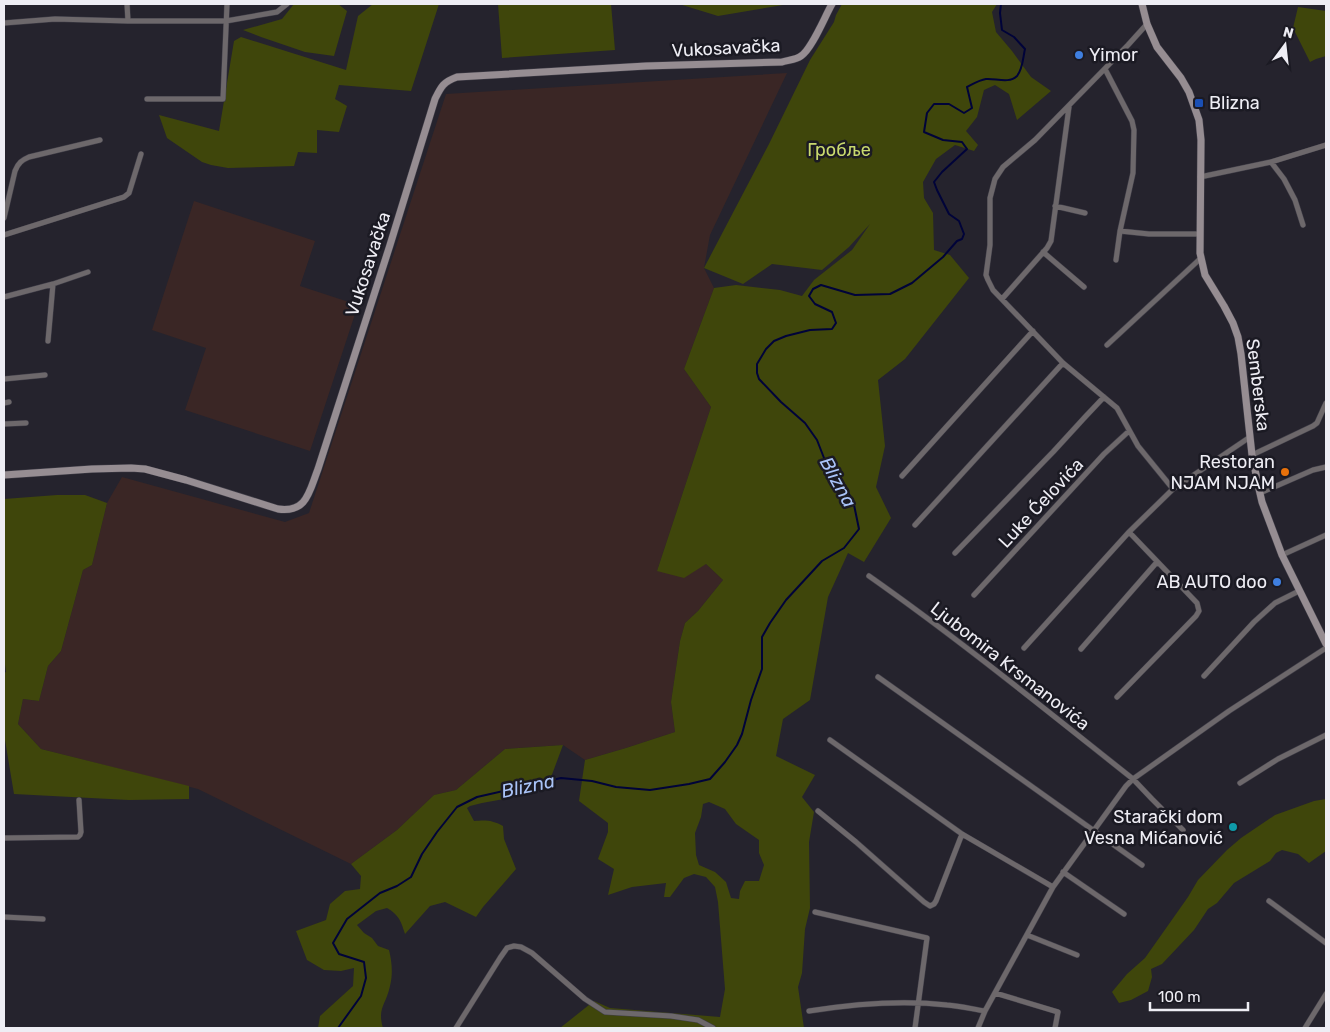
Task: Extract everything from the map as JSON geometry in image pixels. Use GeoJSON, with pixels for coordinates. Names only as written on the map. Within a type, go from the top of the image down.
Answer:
{"type":"FeatureCollection","features":[{"type":"Feature","properties":{"kind":"street"},"geometry":{"type":"LineString","coordinates":[[127,4],[128,21]]}},
{"type":"Feature","properties":{"kind":"street"},"geometry":{"type":"LineString","coordinates":[[147,99],[223,99],[227,4]]}},
{"type":"Feature","properties":{"kind":"street"},"geometry":{"type":"LineString","coordinates":[[4,23],[55,19],[226,21],[277,12],[287,4]]}},
{"type":"Feature","properties":{"kind":"street","name":"Vukosavačka"},"geometry":{"type":"LineString","coordinates":[[4,475],[92,469],[145,469],[278,509],[289,511],[304,503],[318,469],[436,99],[448,80],[457,77],[703,64],[782,62],[801,56],[808,48],[832,4]]}},
{"type":"Feature","properties":{"kind":"street","name":"Semberska"},"geometry":{"type":"LineString","coordinates":[[1142,4],[1147,24],[1157,47],[1181,78],[1195,105],[1201,140],[1200,258],[1204,275],[1228,314],[1238,337],[1242,354],[1252,455],[1260,493],[1282,555],[1326,646]]}},
{"type":"Feature","properties":{"kind":"street"},"geometry":{"type":"LineString","coordinates":[[1147,24],[1035,140],[1003,167],[995,179],[990,198],[990,245],[986,275],[993,290],[1063,363],[1117,408],[1138,446],[1173,489]]}},
{"type":"Feature","properties":{"kind":"street"},"geometry":{"type":"LineString","coordinates":[[1105,69],[1132,121],[1134,130],[1133,173],[1120,231],[1116,260]]}},
{"type":"Feature","properties":{"kind":"street"},"geometry":{"type":"LineString","coordinates":[[1002,299],[1051,241],[1069,105]]}},
{"type":"Feature","properties":{"kind":"street"},"geometry":{"type":"LineString","coordinates":[[4,218],[17,165],[29,157],[100,140]]}},
{"type":"Feature","properties":{"kind":"street"},"geometry":{"type":"LineString","coordinates":[[1200,178],[1272,162],[1326,146]]}},
{"type":"Feature","properties":{"kind":"street"},"geometry":{"type":"LineString","coordinates":[[4,235],[124,197],[129,193],[141,154]]}},
{"type":"Feature","properties":{"kind":"street"},"geometry":{"type":"LineString","coordinates":[[1272,162],[1291,193],[1303,225]]}},
{"type":"Feature","properties":{"kind":"street"},"geometry":{"type":"LineString","coordinates":[[1055,206],[1085,213]]}},
{"type":"Feature","properties":{"kind":"street"},"geometry":{"type":"LineString","coordinates":[[1120,231],[1149,234],[1200,234]]}},
{"type":"Feature","properties":{"kind":"street"},"geometry":{"type":"LineString","coordinates":[[1043,252],[1084,287]]}},
{"type":"Feature","properties":{"kind":"street"},"geometry":{"type":"LineString","coordinates":[[1107,345],[1200,258]]}},
{"type":"Feature","properties":{"kind":"street"},"geometry":{"type":"LineString","coordinates":[[4,297],[53,284],[88,272]]}},
{"type":"Feature","properties":{"kind":"street"},"geometry":{"type":"LineString","coordinates":[[48,341],[53,284]]}},
{"type":"Feature","properties":{"kind":"street"},"geometry":{"type":"LineString","coordinates":[[902,476],[1033,331]]}},
{"type":"Feature","properties":{"kind":"street"},"geometry":{"type":"LineString","coordinates":[[914,525],[1063,363]]}},
{"type":"Feature","properties":{"kind":"street"},"geometry":{"type":"LineString","coordinates":[[4,379],[45,375]]}},
{"type":"Feature","properties":{"kind":"street","name":"Luke Ćelovića"},"geometry":{"type":"LineString","coordinates":[[955,554],[1054,452],[1104,397]]}},
{"type":"Feature","properties":{"kind":"street"},"geometry":{"type":"LineString","coordinates":[[1252,455],[1313,426],[1326,403]]}},
{"type":"Feature","properties":{"kind":"street"},"geometry":{"type":"LineString","coordinates":[[4,424],[26,422]]}},
{"type":"Feature","properties":{"kind":"street","name":"Luke Ćelovića"},"geometry":{"type":"LineString","coordinates":[[974,595],[1104,454],[1129,431]]}},
{"type":"Feature","properties":{"kind":"street"},"geometry":{"type":"LineString","coordinates":[[1024,648],[1130,532],[1173,489],[1250,437]]}},
{"type":"Feature","properties":{"kind":"street"},"geometry":{"type":"LineString","coordinates":[[1260,493],[1313,470],[1326,467]]}},
{"type":"Feature","properties":{"kind":"street"},"geometry":{"type":"LineString","coordinates":[[1117,697],[1199,611],[1197,603],[1130,532]]}},
{"type":"Feature","properties":{"kind":"street"},"geometry":{"type":"LineString","coordinates":[[1282,555],[1326,535]]}},
{"type":"Feature","properties":{"kind":"street"},"geometry":{"type":"LineString","coordinates":[[1081,649],[1157,562]]}},
{"type":"Feature","properties":{"kind":"street","name":"Ljubomira Krsmanovića"},"geometry":{"type":"LineString","coordinates":[[869,576],[986,663],[1133,779],[1183,830]]}},
{"type":"Feature","properties":{"kind":"street"},"geometry":{"type":"LineString","coordinates":[[1204,676],[1254,622],[1275,603],[1299,591]]}},
{"type":"Feature","properties":{"kind":"street"},"geometry":{"type":"LineString","coordinates":[[978,1028],[985,1011],[1053,887],[1120,793],[1133,779],[1229,711],[1326,646]]}},
{"type":"Feature","properties":{"kind":"street"},"geometry":{"type":"LineString","coordinates":[[878,677],[1142,865]]}},
{"type":"Feature","properties":{"kind":"street"},"geometry":{"type":"LineString","coordinates":[[1240,783],[1278,759],[1326,735]]}},
{"type":"Feature","properties":{"kind":"street"},"geometry":{"type":"LineString","coordinates":[[830,740],[962,834],[1053,887]]}},
{"type":"Feature","properties":{"kind":"street"},"geometry":{"type":"LineString","coordinates":[[4,838],[78,837],[81,832],[79,800]]}},
{"type":"Feature","properties":{"kind":"street"},"geometry":{"type":"LineString","coordinates":[[818,811],[930,906],[936,901],[962,834]]}},
{"type":"Feature","properties":{"kind":"street"},"geometry":{"type":"LineString","coordinates":[[1063,872],[1124,914]]}},
{"type":"Feature","properties":{"kind":"street"},"geometry":{"type":"LineString","coordinates":[[1269,901],[1326,943]]}},
{"type":"Feature","properties":{"kind":"street"},"geometry":{"type":"LineString","coordinates":[[815,912],[927,938],[915,1028]]}},
{"type":"Feature","properties":{"kind":"street"},"geometry":{"type":"LineString","coordinates":[[4,917],[43,919]]}},
{"type":"Feature","properties":{"kind":"street"},"geometry":{"type":"LineString","coordinates":[[1027,935],[1077,955]]}},
{"type":"Feature","properties":{"kind":"street"},"geometry":{"type":"LineString","coordinates":[[456,1028],[503,953],[507,948],[514,946],[522,947],[532,953],[585,999],[605,1012],[671,1016],[698,1020],[713,1028]]}},
{"type":"Feature","properties":{"kind":"street"},"geometry":{"type":"LineString","coordinates":[[995,993],[1058,1012],[1055,1028]]}},
{"type":"Feature","properties":{"kind":"street"},"geometry":{"type":"LineString","coordinates":[[1305,1028],[1326,994]]}},
{"type":"Feature","properties":{"kind":"street"},"geometry":{"type":"LineString","coordinates":[[809,1011],[840,1006],[918,1003],[985,1011]]}},
{"type":"Feature","properties":{"kind":"shaded area"},"geometry":{"type":"Polygon","coordinates":[[[787,73],[710,235],[704,268],[714,288],[684,369],[711,407],[657,571],[706,564],[723,580],[698,611],[685,623],[680,641],[671,702],[675,732],[585,760],[563,745],[505,749],[456,790],[434,795],[397,830],[351,864],[198,789],[41,749],[18,724],[23,699],[39,701],[48,666],[61,651],[83,570],[92,565],[107,503],[122,477],[285,522],[309,513],[446,94],[787,73]]]}},
{"type":"Feature","properties":{"kind":"shaded area"},"geometry":{"type":"Polygon","coordinates":[[[194,201],[315,241],[300,286],[358,305],[310,451],[185,410],[206,348],[152,330],[194,201]]]}},
{"type":"Feature","properties":{"kind":"green space"},"geometry":{"type":"Polygon","coordinates":[[[294,4],[338,4],[347,11],[334,56],[305,52],[243,30],[282,19],[294,4]]]}},
{"type":"Feature","properties":{"kind":"green space"},"geometry":{"type":"Polygon","coordinates":[[[373,4],[439,4],[411,91],[339,85],[335,99],[347,106],[339,132],[317,130],[317,153],[298,152],[294,166],[228,168],[202,162],[167,138],[159,115],[219,131],[234,41],[241,37],[346,70],[358,16],[373,4]]]}},
{"type":"Feature","properties":{"kind":"green space"},"geometry":{"type":"Polygon","coordinates":[[[498,4],[611,4],[615,50],[502,58],[498,4]]]}},
{"type":"Feature","properties":{"kind":"green space"},"geometry":{"type":"Polygon","coordinates":[[[679,4],[789,4],[718,16],[679,4]]]}},
{"type":"Feature","properties":{"kind":"green space","name":"Гробље"},"geometry":{"type":"Polygon","coordinates":[[[842,4],[997,4],[992,12],[996,32],[1031,77],[1051,91],[1017,120],[1009,94],[995,85],[984,90],[977,117],[966,131],[978,145],[974,151],[955,145],[936,159],[923,182],[924,198],[933,213],[934,250],[950,255],[969,278],[905,359],[878,380],[885,446],[876,487],[891,518],[864,562],[848,553],[828,597],[810,700],[783,719],[776,756],[815,775],[802,797],[814,812],[809,842],[810,908],[805,929],[802,973],[798,987],[804,1028],[560,1028],[594,1001],[610,1008],[720,1017],[725,989],[718,902],[715,887],[706,877],[694,874],[684,878],[670,897],[664,897],[666,883],[632,887],[608,895],[614,869],[598,859],[608,832],[608,823],[579,801],[585,760],[675,732],[671,702],[680,641],[685,623],[698,611],[723,580],[706,564],[684,578],[657,571],[711,407],[684,369],[714,288],[736,285],[780,290],[802,296],[814,280],[852,250],[870,224],[849,247],[822,270],[772,264],[743,284],[704,268],[769,144],[810,60],[834,22],[842,4]],[[709,802],[703,804],[701,817],[695,833],[696,855],[699,865],[715,872],[726,882],[731,898],[739,899],[740,891],[745,881],[759,881],[764,865],[759,853],[759,840],[736,824],[725,809],[709,802]]]}},
{"type":"Feature","properties":{"kind":"green space"},"geometry":{"type":"Polygon","coordinates":[[[1298,7],[1326,11],[1326,56],[1310,62],[1293,28],[1298,7]]]}},
{"type":"Feature","properties":{"kind":"green space"},"geometry":{"type":"Polygon","coordinates":[[[85,495],[107,503],[92,565],[83,570],[61,651],[48,666],[39,701],[23,699],[18,724],[41,749],[189,786],[189,799],[129,800],[14,794],[4,734],[4,673],[6,672],[4,657],[4,499],[85,495]]]}},
{"type":"Feature","properties":{"kind":"green space"},"geometry":{"type":"Polygon","coordinates":[[[563,745],[547,788],[518,793],[504,799],[467,808],[474,821],[489,821],[503,826],[504,839],[516,869],[476,917],[445,902],[430,906],[405,934],[399,919],[387,908],[376,911],[357,925],[378,946],[389,950],[392,977],[381,1016],[383,1028],[318,1028],[320,1016],[353,986],[354,968],[341,971],[324,970],[307,960],[296,931],[326,920],[330,904],[345,891],[360,889],[361,876],[351,864],[397,830],[434,795],[456,790],[505,749],[563,745]]]}},
{"type":"Feature","properties":{"kind":"green space"},"geometry":{"type":"Polygon","coordinates":[[[1326,799],[1326,851],[1309,863],[1298,854],[1282,850],[1276,853],[1270,861],[1234,883],[1217,903],[1208,909],[1194,930],[1162,964],[1151,969],[1152,977],[1148,991],[1131,1000],[1119,1003],[1112,992],[1127,974],[1145,958],[1198,880],[1227,850],[1275,815],[1314,801],[1326,799]]]}},
{"type":"Feature","properties":{"kind":"waterway","name":"Blizna"},"geometry":{"type":"LineString","coordinates":[[338,1028],[361,996],[366,978],[364,962],[339,954],[333,943],[347,919],[380,893],[397,886],[411,877],[422,854],[457,807],[477,797],[561,778],[592,781],[616,787],[650,790],[689,784],[710,779],[737,745],[762,669],[762,637],[786,600],[822,561],[844,548],[859,529],[853,500],[824,458],[817,440],[805,423],[759,379],[757,364],[766,349],[774,341],[810,330],[832,329],[836,323],[832,312],[815,304],[809,296],[813,289],[821,285],[855,295],[890,294],[912,283],[943,257],[957,241],[962,239],[964,234],[959,221],[949,214],[934,182],[967,149],[962,142],[943,140],[924,132],[927,113],[934,104],[949,104],[964,113],[972,108],[967,87],[986,79],[1010,80],[1017,76],[1022,66],[1025,49],[1014,37],[1002,30],[1001,4]]}},
{"type":"Feature","properties":{"kind":"place","name":"Yimor"},"geometry":{"type":"Point","coordinates":[1079,55]}},
{"type":"Feature","properties":{"kind":"place","name":"Blizna"},"geometry":{"type":"Point","coordinates":[1199,103]}},
{"type":"Feature","properties":{"kind":"place","name":"Restoran NJAM NJAM"},"geometry":{"type":"Point","coordinates":[1285,472]}},
{"type":"Feature","properties":{"kind":"place","name":"AB AUTO doo"},"geometry":{"type":"Point","coordinates":[1277,582]}},
{"type":"Feature","properties":{"kind":"place","name":"Starački dom Vesna Mićanović"},"geometry":{"type":"Point","coordinates":[1233,827]}}]}
